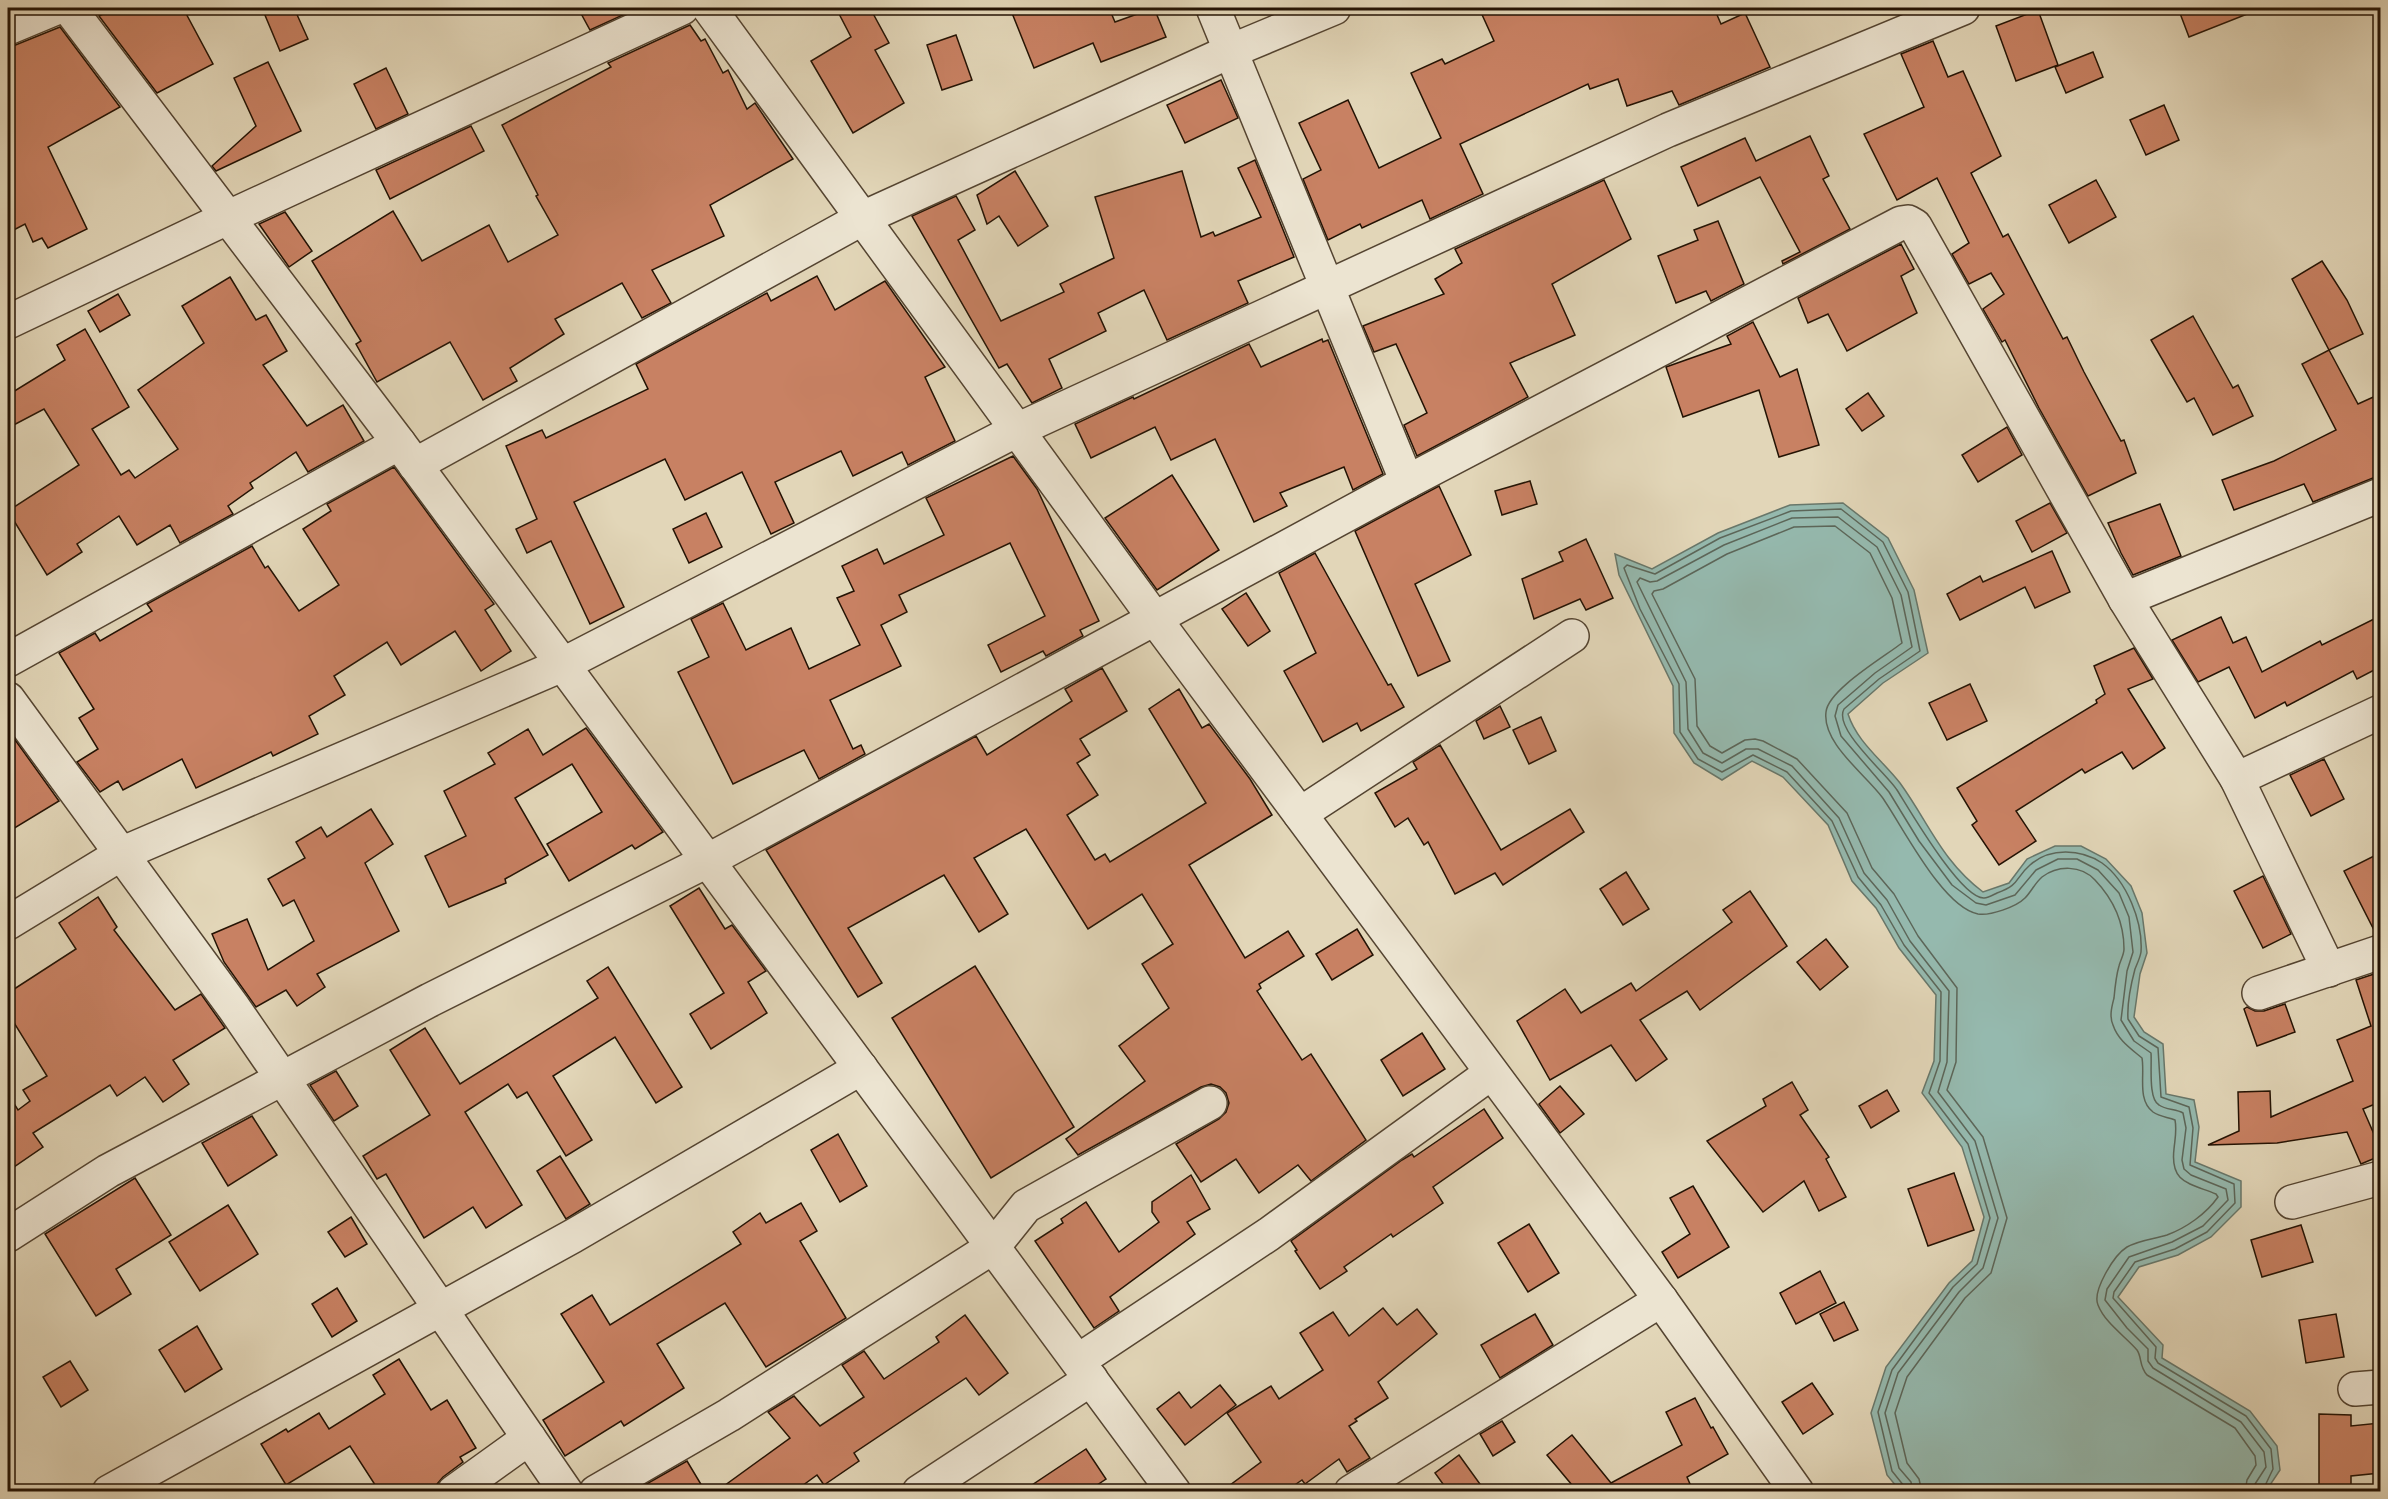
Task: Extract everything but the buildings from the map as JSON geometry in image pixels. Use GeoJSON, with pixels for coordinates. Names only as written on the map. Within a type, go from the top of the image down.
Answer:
{"type":"FeatureCollection","features":[{"type":"Feature","properties":{"kind":"street"},"geometry":{"type":"LineString","coordinates":[[8,28],[56,8]]}},
{"type":"Feature","properties":{"kind":"street"},"geometry":{"type":"LineString","coordinates":[[69,8],[407,454],[1174,1491]]}},
{"type":"Feature","properties":{"kind":"street"},"geometry":{"type":"LineString","coordinates":[[8,322],[229,217],[682,8]]}},
{"type":"Feature","properties":{"kind":"street"},"geometry":{"type":"LineString","coordinates":[[710,8],[1155,619],[1661,1300],[1797,1491]]}},
{"type":"Feature","properties":{"kind":"street"},"geometry":{"type":"LineString","coordinates":[[1213,8],[1407,482]]}},
{"type":"Feature","properties":{"kind":"street"},"geometry":{"type":"LineString","coordinates":[[8,660],[863,218],[1231,51],[1334,8]]}},
{"type":"Feature","properties":{"kind":"street"},"geometry":{"type":"LineString","coordinates":[[8,922],[121,854],[562,665],[1017,430],[1668,130],[1963,8]]}},
{"type":"Feature","properties":{"kind":"street"},"geometry":{"type":"LineString","coordinates":[[8,1234],[108,1171],[430,1000],[707,861],[1407,482],[1900,223],[1908,222],[1915,225],[2125,599],[2237,779],[2329,970]]}},
{"type":"Feature","properties":{"kind":"street"},"geometry":{"type":"LineString","coordinates":[[2125,599],[2380,495]]}},
{"type":"Feature","properties":{"kind":"street"},"geometry":{"type":"LineString","coordinates":[[1300,814],[1572,636]]}},
{"type":"Feature","properties":{"kind":"street"},"geometry":{"type":"LineString","coordinates":[[8,699],[234,1008],[566,1491]]}},
{"type":"Feature","properties":{"kind":"street"},"geometry":{"type":"LineString","coordinates":[[2237,779],[2380,712]]}},
{"type":"Feature","properties":{"kind":"street"},"geometry":{"type":"LineString","coordinates":[[2259,993],[2380,952]]}},
{"type":"Feature","properties":{"kind":"street"},"geometry":{"type":"LineString","coordinates":[[109,1491],[573,1236],[861,1068]]}},
{"type":"Feature","properties":{"kind":"street"},"geometry":{"type":"LineString","coordinates":[[919,1491],[1491,1073]]}},
{"type":"Feature","properties":{"kind":"street"},"geometry":{"type":"LineString","coordinates":[[596,1491],[729,1415],[993,1247],[1026,1206],[1209,1103]]}},
{"type":"Feature","properties":{"kind":"street"},"geometry":{"type":"LineString","coordinates":[[2292,1202],[2380,1178]]}},
{"type":"Feature","properties":{"kind":"street"},"geometry":{"type":"LineString","coordinates":[[1351,1491],[1661,1300]]}},
{"type":"Feature","properties":{"kind":"street"},"geometry":{"type":"LineString","coordinates":[[454,1491],[529,1438]]}},
{"type":"Feature","properties":{"kind":"water"},"geometry":{"type":"Polygon","coordinates":[[[1843,503],[1888,538],[1914,590],[1928,653],[1883,683],[1848,714],[1857,733],[1900,783],[1946,854],[1956,867],[1983,892],[2009,883],[2027,859],[2055,846],[2081,846],[2106,859],[2131,886],[2142,913],[2147,953],[2140,974],[2134,1017],[2144,1032],[2163,1044],[2166,1094],[2194,1100],[2199,1127],[2195,1162],[2241,1181],[2241,1207],[2211,1237],[2178,1255],[2139,1267],[2118,1297],[2163,1345],[2162,1358],[2250,1411],[2277,1446],[2280,1470],[2266,1491],[1901,1492],[1887,1475],[1871,1413],[1886,1367],[1949,1283],[1972,1261],[1984,1217],[1962,1147],[1922,1093],[1934,1061],[1936,995],[1899,948],[1876,908],[1852,881],[1828,825],[1783,777],[1752,761],[1722,780],[1694,763],[1674,733],[1673,686],[1619,575],[1615,554],[1652,569],[1718,533],[1790,505],[1843,503]]]}}]}
